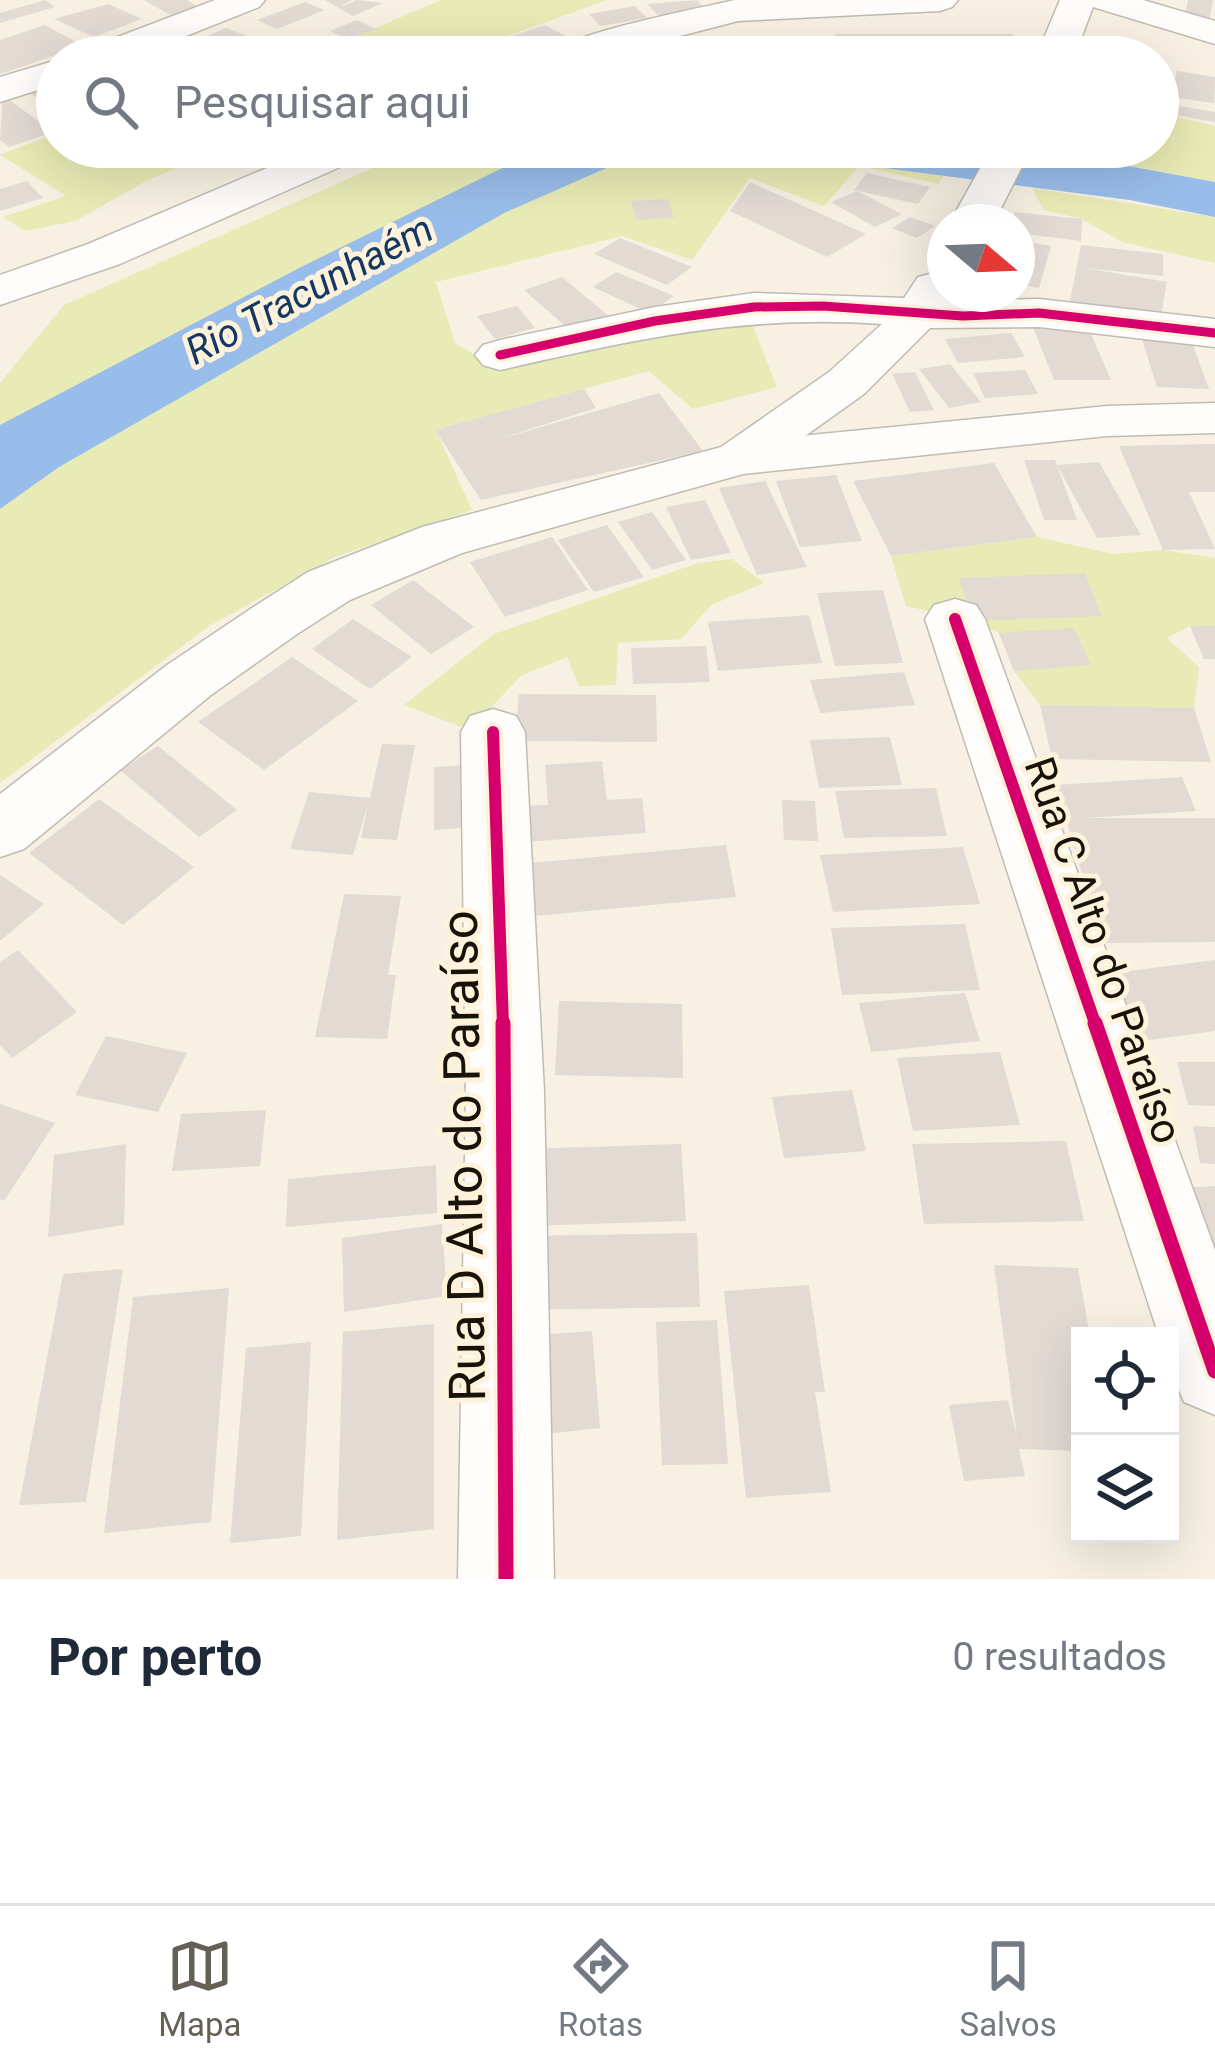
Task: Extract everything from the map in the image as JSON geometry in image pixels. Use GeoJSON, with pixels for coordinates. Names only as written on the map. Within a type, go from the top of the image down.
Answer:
{"type":"FeatureCollection","features":[{"type":"Feature","properties":{"kind":"street"},"geometry":{"type":"LineString","coordinates":[[153,36],[247,0]]}},
{"type":"Feature","properties":{"kind":"street"},"geometry":{"type":"LineString","coordinates":[[628,36],[737,5],[940,0]]}},
{"type":"Feature","properties":{"kind":"street"},"geometry":{"type":"LineString","coordinates":[[1063,36],[1078,0]]}},
{"type":"Feature","properties":{"kind":"street"},"geometry":{"type":"LineString","coordinates":[[1105,0],[1215,33]]}},
{"type":"Feature","properties":{"kind":"street"},"geometry":{"type":"LineString","coordinates":[[0,90],[36,78]]}},
{"type":"Feature","properties":{"kind":"street"},"geometry":{"type":"LineString","coordinates":[[0,291],[104,254],[303,168]]}},
{"type":"Feature","properties":{"kind":"street"},"geometry":{"type":"LineString","coordinates":[[982,204],[1001,168]]}},
{"type":"Feature","properties":{"kind":"street"},"geometry":{"type":"LineString","coordinates":[[740,458],[855,379],[927,299]]}},
{"type":"Feature","properties":{"kind":"street"},"geometry":{"type":"LineString","coordinates":[[500,355],[655,321],[754,307],[1039,314],[1215,332]]}},
{"type":"Feature","properties":{"kind":"street"},"geometry":{"type":"LineString","coordinates":[[0,831],[190,680],[329,586],[442,541],[740,458],[1107,422],[1215,418]]}},
{"type":"Feature","properties":{"kind":"street","name":"Rua C Alto do Paraíso"},"geometry":{"type":"LineString","coordinates":[[955,619],[1215,1371]]}},
{"type":"Feature","properties":{"kind":"street","name":"Rua D Alto do Paraíso"},"geometry":{"type":"LineString","coordinates":[[493,732],[505,1092],[506,1579]]}},
{"type":"Feature","properties":{"kind":"green space"},"geometry":{"type":"Polygon","coordinates":[[[441,0],[607,0],[508,36],[357,36],[441,0]]]}},
{"type":"Feature","properties":{"kind":"green space"},"geometry":{"type":"Polygon","coordinates":[[[1179,118],[1215,126],[1215,182],[1139,168],[1179,168],[1179,118]]]}},
{"type":"Feature","properties":{"kind":"green space"},"geometry":{"type":"Polygon","coordinates":[[[36,141],[36,168],[176,168],[75,221],[25,231],[3,217],[66,196],[0,155],[36,141]]]}},
{"type":"Feature","properties":{"kind":"green space"},"geometry":{"type":"Polygon","coordinates":[[[373,168],[857,168],[824,206],[750,178],[692,260],[622,236],[436,282],[455,343],[499,369],[751,321],[777,387],[693,409],[649,371],[436,430],[472,510],[335,557],[209,626],[0,783],[0,383],[64,305],[373,168]]]}},
{"type":"Feature","properties":{"kind":"green space"},"geometry":{"type":"Polygon","coordinates":[[[868,168],[948,168],[939,184],[868,168]]]}},
{"type":"Feature","properties":{"kind":"green space"},"geometry":{"type":"Polygon","coordinates":[[[1032,188],[1215,217],[1215,263],[1122,242],[1082,219],[1044,210],[1032,188]]]}},
{"type":"Feature","properties":{"kind":"green space"},"geometry":{"type":"Polygon","coordinates":[[[1037,537],[1113,554],[1163,550],[1215,558],[1215,626],[1190,626],[1167,638],[1199,667],[1194,708],[1040,705],[1014,671],[999,633],[973,621],[906,606],[891,556],[1037,537]]]}},
{"type":"Feature","properties":{"kind":"green space"},"geometry":{"type":"Polygon","coordinates":[[[732,559],[764,583],[711,605],[681,639],[618,643],[616,685],[579,686],[567,657],[522,675],[469,730],[404,705],[494,634],[698,563],[732,559]]]}},
{"type":"Feature","properties":{"kind":"water","name":"Rio Tracunhaém"},"geometry":{"type":"Polygon","coordinates":[[[502,168],[606,168],[504,213],[59,467],[0,509],[0,425],[502,168]]]}},
{"type":"Feature","properties":{"kind":"water"},"geometry":{"type":"Polygon","coordinates":[[[884,168],[1139,168],[1215,182],[1215,217],[1130,200],[884,168]]]}},
{"type":"Feature","properties":{"kind":"building"},"geometry":{"type":"Polygon","coordinates":[[[45,0],[55,7],[0,23],[0,13],[45,0]]]}},
{"type":"Feature","properties":{"kind":"building"},"geometry":{"type":"Polygon","coordinates":[[[144,0],[187,0],[198,7],[170,15],[144,0]]]}},
{"type":"Feature","properties":{"kind":"building"},"geometry":{"type":"Polygon","coordinates":[[[325,0],[351,0],[341,7],[357,0],[383,3],[353,16],[325,0]]]}},
{"type":"Feature","properties":{"kind":"building"},"geometry":{"type":"Polygon","coordinates":[[[697,0],[705,9],[659,16],[647,4],[697,0]]]}},
{"type":"Feature","properties":{"kind":"building"},"geometry":{"type":"Polygon","coordinates":[[[1188,0],[1213,0],[1208,26],[1183,23],[1188,0]]]}},
{"type":"Feature","properties":{"kind":"building"},"geometry":{"type":"Polygon","coordinates":[[[305,2],[325,10],[277,29],[257,20],[305,2]]]}},
{"type":"Feature","properties":{"kind":"building"},"geometry":{"type":"Polygon","coordinates":[[[108,4],[142,19],[92,36],[54,19],[108,4]]]}},
{"type":"Feature","properties":{"kind":"building"},"geometry":{"type":"Polygon","coordinates":[[[635,6],[647,18],[600,26],[589,14],[635,6]]]}},
{"type":"Feature","properties":{"kind":"building"},"geometry":{"type":"Polygon","coordinates":[[[357,20],[376,29],[356,36],[330,31],[357,20]]]}},
{"type":"Feature","properties":{"kind":"building"},"geometry":{"type":"Polygon","coordinates":[[[45,25],[65,36],[36,36],[36,62],[0,74],[0,40],[45,25]]]}},
{"type":"Feature","properties":{"kind":"building"},"geometry":{"type":"Polygon","coordinates":[[[545,25],[565,36],[512,36],[545,25]]]}},
{"type":"Feature","properties":{"kind":"building"},"geometry":{"type":"Polygon","coordinates":[[[226,28],[247,36],[208,36],[226,28]]]}},
{"type":"Feature","properties":{"kind":"building"},"geometry":{"type":"Polygon","coordinates":[[[835,34],[1014,36],[835,36],[835,34]]]}},
{"type":"Feature","properties":{"kind":"building"},"geometry":{"type":"Polygon","coordinates":[[[1179,71],[1215,77],[1214,103],[1179,98],[1179,71]]]}},
{"type":"Feature","properties":{"kind":"building"},"geometry":{"type":"Polygon","coordinates":[[[3,95],[36,119],[36,138],[9,147],[0,140],[3,95]]]}},
{"type":"Feature","properties":{"kind":"building"},"geometry":{"type":"Polygon","coordinates":[[[1179,106],[1215,112],[1215,122],[1179,116],[1179,106]]]}},
{"type":"Feature","properties":{"kind":"building"},"geometry":{"type":"Polygon","coordinates":[[[867,173],[930,187],[918,204],[854,190],[867,173]]]}},
{"type":"Feature","properties":{"kind":"building"},"geometry":{"type":"Polygon","coordinates":[[[27,181],[43,198],[0,211],[0,189],[27,181]]]}},
{"type":"Feature","properties":{"kind":"building"},"geometry":{"type":"Polygon","coordinates":[[[750,182],[866,234],[827,257],[730,211],[750,182]]]}},
{"type":"Feature","properties":{"kind":"building"},"geometry":{"type":"Polygon","coordinates":[[[857,191],[902,214],[875,227],[831,202],[857,191]]]}},
{"type":"Feature","properties":{"kind":"building"},"geometry":{"type":"Polygon","coordinates":[[[668,199],[674,218],[636,220],[631,201],[668,199]]]}},
{"type":"Feature","properties":{"kind":"building"},"geometry":{"type":"Polygon","coordinates":[[[1035,214],[1082,219],[1081,241],[1035,235],[1035,214]]]}},
{"type":"Feature","properties":{"kind":"building"},"geometry":{"type":"Polygon","coordinates":[[[910,217],[927,223],[927,231],[917,238],[892,228],[910,217]]]}},
{"type":"Feature","properties":{"kind":"building"},"geometry":{"type":"Polygon","coordinates":[[[620,238],[692,267],[667,285],[594,254],[620,238]]]}},
{"type":"Feature","properties":{"kind":"building"},"geometry":{"type":"Polygon","coordinates":[[[1035,243],[1051,246],[1039,288],[1035,287],[1035,243]]]}},
{"type":"Feature","properties":{"kind":"building"},"geometry":{"type":"Polygon","coordinates":[[[1081,245],[1163,254],[1163,276],[1085,268],[1167,282],[1161,316],[1070,301],[1081,245]]]}},
{"type":"Feature","properties":{"kind":"building"},"geometry":{"type":"Polygon","coordinates":[[[616,272],[674,296],[649,313],[593,287],[616,272]]]}},
{"type":"Feature","properties":{"kind":"building"},"geometry":{"type":"Polygon","coordinates":[[[562,277],[611,318],[572,332],[524,290],[562,277]]]}},
{"type":"Feature","properties":{"kind":"building"},"geometry":{"type":"Polygon","coordinates":[[[517,306],[535,328],[495,339],[477,316],[517,306]]]}},
{"type":"Feature","properties":{"kind":"building"},"geometry":{"type":"Polygon","coordinates":[[[1033,327],[1088,327],[1111,380],[1054,380],[1033,327]]]}},
{"type":"Feature","properties":{"kind":"building"},"geometry":{"type":"Polygon","coordinates":[[[1011,333],[1025,357],[958,363],[945,339],[1011,333]]]}},
{"type":"Feature","properties":{"kind":"building"},"geometry":{"type":"Polygon","coordinates":[[[1140,333],[1189,334],[1209,389],[1157,387],[1140,333]]]}},
{"type":"Feature","properties":{"kind":"building"},"geometry":{"type":"Polygon","coordinates":[[[950,364],[981,402],[949,408],[919,369],[950,364]]]}},
{"type":"Feature","properties":{"kind":"building"},"geometry":{"type":"Polygon","coordinates":[[[1025,370],[1038,394],[985,398],[973,373],[1025,370]]]}},
{"type":"Feature","properties":{"kind":"building"},"geometry":{"type":"Polygon","coordinates":[[[915,372],[934,410],[910,412],[892,374],[915,372]]]}},
{"type":"Feature","properties":{"kind":"building"},"geometry":{"type":"Polygon","coordinates":[[[584,389],[596,408],[492,441],[659,393],[703,451],[481,500],[435,430],[584,389]]]}},
{"type":"Feature","properties":{"kind":"building"},"geometry":{"type":"Polygon","coordinates":[[[1215,444],[1215,492],[1189,492],[1215,549],[1163,550],[1119,446],[1215,444]]]}},
{"type":"Feature","properties":{"kind":"building"},"geometry":{"type":"Polygon","coordinates":[[[1024,460],[1055,460],[1077,520],[1044,520],[1024,460]]]}},
{"type":"Feature","properties":{"kind":"building"},"geometry":{"type":"Polygon","coordinates":[[[1099,462],[1141,535],[1097,538],[1057,465],[1099,462]]]}},
{"type":"Feature","properties":{"kind":"building"},"geometry":{"type":"Polygon","coordinates":[[[994,463],[1037,537],[891,556],[853,481],[994,463]]]}},
{"type":"Feature","properties":{"kind":"building"},"geometry":{"type":"Polygon","coordinates":[[[836,475],[862,541],[800,547],[776,481],[836,475]]]}},
{"type":"Feature","properties":{"kind":"building"},"geometry":{"type":"Polygon","coordinates":[[[765,481],[807,567],[757,575],[719,488],[765,481]]]}},
{"type":"Feature","properties":{"kind":"building"},"geometry":{"type":"Polygon","coordinates":[[[705,500],[731,553],[691,560],[666,507],[705,500]]]}},
{"type":"Feature","properties":{"kind":"building"},"geometry":{"type":"Polygon","coordinates":[[[652,512],[686,560],[652,570],[618,522],[652,512]]]}},
{"type":"Feature","properties":{"kind":"building"},"geometry":{"type":"Polygon","coordinates":[[[607,525],[644,577],[594,592],[558,540],[607,525]]]}},
{"type":"Feature","properties":{"kind":"building"},"geometry":{"type":"Polygon","coordinates":[[[552,537],[588,590],[505,617],[470,562],[552,537]]]}},
{"type":"Feature","properties":{"kind":"building"},"geometry":{"type":"Polygon","coordinates":[[[1085,573],[1102,616],[973,621],[959,578],[1085,573]]]}},
{"type":"Feature","properties":{"kind":"building"},"geometry":{"type":"Polygon","coordinates":[[[413,580],[474,627],[431,654],[371,605],[413,580]]]}},
{"type":"Feature","properties":{"kind":"building"},"geometry":{"type":"Polygon","coordinates":[[[883,590],[903,663],[835,666],[817,593],[883,590]]]}},
{"type":"Feature","properties":{"kind":"building"},"geometry":{"type":"Polygon","coordinates":[[[809,615],[822,663],[718,671],[708,622],[809,615]]]}},
{"type":"Feature","properties":{"kind":"building"},"geometry":{"type":"Polygon","coordinates":[[[353,619],[412,657],[370,689],[312,649],[353,619]]]}},
{"type":"Feature","properties":{"kind":"building"},"geometry":{"type":"Polygon","coordinates":[[[1190,626],[1215,626],[1215,659],[1204,659],[1190,626]]]}},
{"type":"Feature","properties":{"kind":"building"},"geometry":{"type":"Polygon","coordinates":[[[1074,628],[1091,665],[1014,671],[999,633],[1074,628]]]}},
{"type":"Feature","properties":{"kind":"building"},"geometry":{"type":"Polygon","coordinates":[[[706,646],[710,682],[633,684],[631,648],[706,646]]]}},
{"type":"Feature","properties":{"kind":"building"},"geometry":{"type":"Polygon","coordinates":[[[292,657],[358,701],[264,770],[198,722],[292,657]]]}},
{"type":"Feature","properties":{"kind":"building"},"geometry":{"type":"Polygon","coordinates":[[[904,672],[915,705],[820,713],[810,680],[904,672]]]}},
{"type":"Feature","properties":{"kind":"building"},"geometry":{"type":"Polygon","coordinates":[[[519,694],[656,695],[657,742],[515,741],[519,694]]]}},
{"type":"Feature","properties":{"kind":"building"},"geometry":{"type":"Polygon","coordinates":[[[1040,705],[1194,708],[1211,762],[1052,759],[1040,705]]]}},
{"type":"Feature","properties":{"kind":"building"},"geometry":{"type":"Polygon","coordinates":[[[890,737],[902,785],[819,788],[810,740],[890,737]]]}},
{"type":"Feature","properties":{"kind":"building"},"geometry":{"type":"Polygon","coordinates":[[[382,744],[415,745],[397,840],[361,838],[368,804],[353,855],[290,849],[309,792],[370,798],[382,744]]]}},
{"type":"Feature","properties":{"kind":"building"},"geometry":{"type":"Polygon","coordinates":[[[158,746],[237,810],[199,837],[120,770],[158,746]]]}},
{"type":"Feature","properties":{"kind":"building"},"geometry":{"type":"Polygon","coordinates":[[[602,761],[607,800],[642,798],[646,833],[525,842],[523,806],[548,805],[545,765],[602,761]]]}},
{"type":"Feature","properties":{"kind":"building"},"geometry":{"type":"Polygon","coordinates":[[[473,765],[475,827],[434,830],[434,767],[473,765]]]}},
{"type":"Feature","properties":{"kind":"building"},"geometry":{"type":"Polygon","coordinates":[[[1182,777],[1196,811],[1085,818],[1215,818],[1215,942],[1102,943],[1056,785],[1182,777]]]}},
{"type":"Feature","properties":{"kind":"building"},"geometry":{"type":"Polygon","coordinates":[[[936,788],[947,836],[844,838],[835,791],[936,788]]]}},
{"type":"Feature","properties":{"kind":"building"},"geometry":{"type":"Polygon","coordinates":[[[99,799],[194,867],[123,925],[29,853],[99,799]]]}},
{"type":"Feature","properties":{"kind":"building"},"geometry":{"type":"Polygon","coordinates":[[[782,800],[815,801],[818,841],[784,840],[782,800]]]}},
{"type":"Feature","properties":{"kind":"building"},"geometry":{"type":"Polygon","coordinates":[[[726,845],[736,897],[514,918],[509,865],[726,845]]]}},
{"type":"Feature","properties":{"kind":"building"},"geometry":{"type":"Polygon","coordinates":[[[963,847],[980,904],[833,912],[820,855],[963,847]]]}},
{"type":"Feature","properties":{"kind":"building"},"geometry":{"type":"Polygon","coordinates":[[[0,875],[44,904],[0,941],[0,875]]]}},
{"type":"Feature","properties":{"kind":"building"},"geometry":{"type":"Polygon","coordinates":[[[344,894],[401,896],[388,975],[396,975],[387,1039],[315,1037],[344,894]]]}},
{"type":"Feature","properties":{"kind":"building"},"geometry":{"type":"Polygon","coordinates":[[[965,924],[980,990],[842,995],[831,928],[965,924]]]}},
{"type":"Feature","properties":{"kind":"building"},"geometry":{"type":"Polygon","coordinates":[[[18,950],[77,1012],[12,1058],[0,1045],[0,962],[18,950]]]}},
{"type":"Feature","properties":{"kind":"building"},"geometry":{"type":"Polygon","coordinates":[[[1215,960],[1215,1031],[1127,1043],[1098,975],[1215,960]]]}},
{"type":"Feature","properties":{"kind":"building"},"geometry":{"type":"Polygon","coordinates":[[[965,993],[980,1041],[871,1052],[859,1003],[965,993]]]}},
{"type":"Feature","properties":{"kind":"building"},"geometry":{"type":"Polygon","coordinates":[[[559,1001],[682,1004],[683,1078],[555,1075],[559,1001]]]}},
{"type":"Feature","properties":{"kind":"building"},"geometry":{"type":"Polygon","coordinates":[[[106,1036],[187,1053],[158,1112],[75,1095],[106,1036]]]}},
{"type":"Feature","properties":{"kind":"building"},"geometry":{"type":"Polygon","coordinates":[[[1000,1052],[1020,1125],[913,1131],[897,1058],[1000,1052]]]}},
{"type":"Feature","properties":{"kind":"building"},"geometry":{"type":"Polygon","coordinates":[[[1177,1062],[1215,1062],[1215,1106],[1188,1105],[1177,1062]]]}},
{"type":"Feature","properties":{"kind":"building"},"geometry":{"type":"Polygon","coordinates":[[[852,1090],[866,1151],[784,1158],[772,1097],[852,1090]]]}},
{"type":"Feature","properties":{"kind":"building"},"geometry":{"type":"Polygon","coordinates":[[[0,1104],[55,1123],[4,1201],[0,1199],[0,1104]]]}},
{"type":"Feature","properties":{"kind":"building"},"geometry":{"type":"Polygon","coordinates":[[[266,1110],[260,1166],[172,1171],[181,1114],[266,1110]]]}},
{"type":"Feature","properties":{"kind":"building"},"geometry":{"type":"Polygon","coordinates":[[[1193,1126],[1215,1127],[1215,1164],[1200,1163],[1193,1126]]]}},
{"type":"Feature","properties":{"kind":"building"},"geometry":{"type":"Polygon","coordinates":[[[1066,1141],[1084,1221],[924,1224],[912,1144],[1066,1141]]]}},
{"type":"Feature","properties":{"kind":"building"},"geometry":{"type":"Polygon","coordinates":[[[126,1144],[124,1225],[48,1237],[54,1155],[126,1144]]]}},
{"type":"Feature","properties":{"kind":"building"},"geometry":{"type":"Polygon","coordinates":[[[681,1144],[686,1221],[524,1226],[524,1149],[681,1144]]]}},
{"type":"Feature","properties":{"kind":"building"},"geometry":{"type":"Polygon","coordinates":[[[436,1165],[437,1213],[286,1227],[288,1179],[436,1165]]]}},
{"type":"Feature","properties":{"kind":"building"},"geometry":{"type":"Polygon","coordinates":[[[1215,1186],[1215,1287],[1182,1188],[1215,1186]]]}},
{"type":"Feature","properties":{"kind":"building"},"geometry":{"type":"Polygon","coordinates":[[[442,1224],[447,1296],[344,1312],[342,1238],[442,1224]]]}},
{"type":"Feature","properties":{"kind":"building"},"geometry":{"type":"Polygon","coordinates":[[[697,1233],[700,1307],[521,1310],[524,1236],[697,1233]]]}},
{"type":"Feature","properties":{"kind":"building"},"geometry":{"type":"Polygon","coordinates":[[[994,1265],[1078,1268],[1088,1327],[1071,1327],[1071,1451],[1019,1449],[1025,1476],[964,1481],[949,1405],[1008,1400],[1017,1437],[994,1265]]]}},
{"type":"Feature","properties":{"kind":"building"},"geometry":{"type":"Polygon","coordinates":[[[123,1269],[86,1502],[19,1505],[63,1274],[123,1269]]]}},
{"type":"Feature","properties":{"kind":"building"},"geometry":{"type":"Polygon","coordinates":[[[809,1285],[825,1392],[815,1392],[831,1492],[746,1498],[724,1291],[809,1285]]]}},
{"type":"Feature","properties":{"kind":"building"},"geometry":{"type":"Polygon","coordinates":[[[229,1288],[211,1522],[104,1533],[133,1297],[229,1288]]]}},
{"type":"Feature","properties":{"kind":"building"},"geometry":{"type":"Polygon","coordinates":[[[717,1320],[728,1464],[662,1465],[656,1322],[717,1320]]]}},
{"type":"Feature","properties":{"kind":"building"},"geometry":{"type":"Polygon","coordinates":[[[434,1324],[434,1529],[337,1540],[343,1332],[434,1324]]]}},
{"type":"Feature","properties":{"kind":"building"},"geometry":{"type":"Polygon","coordinates":[[[592,1331],[600,1428],[528,1436],[523,1336],[592,1331]]]}},
{"type":"Feature","properties":{"kind":"building"},"geometry":{"type":"Polygon","coordinates":[[[311,1342],[301,1536],[230,1543],[246,1348],[311,1342]]]}},
{"type":"Feature","properties":{"kind":"cycle path"},"geometry":{"type":"LineString","coordinates":[[500,355],[655,321],[754,307],[823,306],[963,316],[1039,313],[1215,333]]}},
{"type":"Feature","properties":{"kind":"cycle path"},"geometry":{"type":"LineString","coordinates":[[955,619],[1215,1371]]}},
{"type":"Feature","properties":{"kind":"cycle path"},"geometry":{"type":"LineString","coordinates":[[493,732],[505,1092],[506,1579]]}}]}
